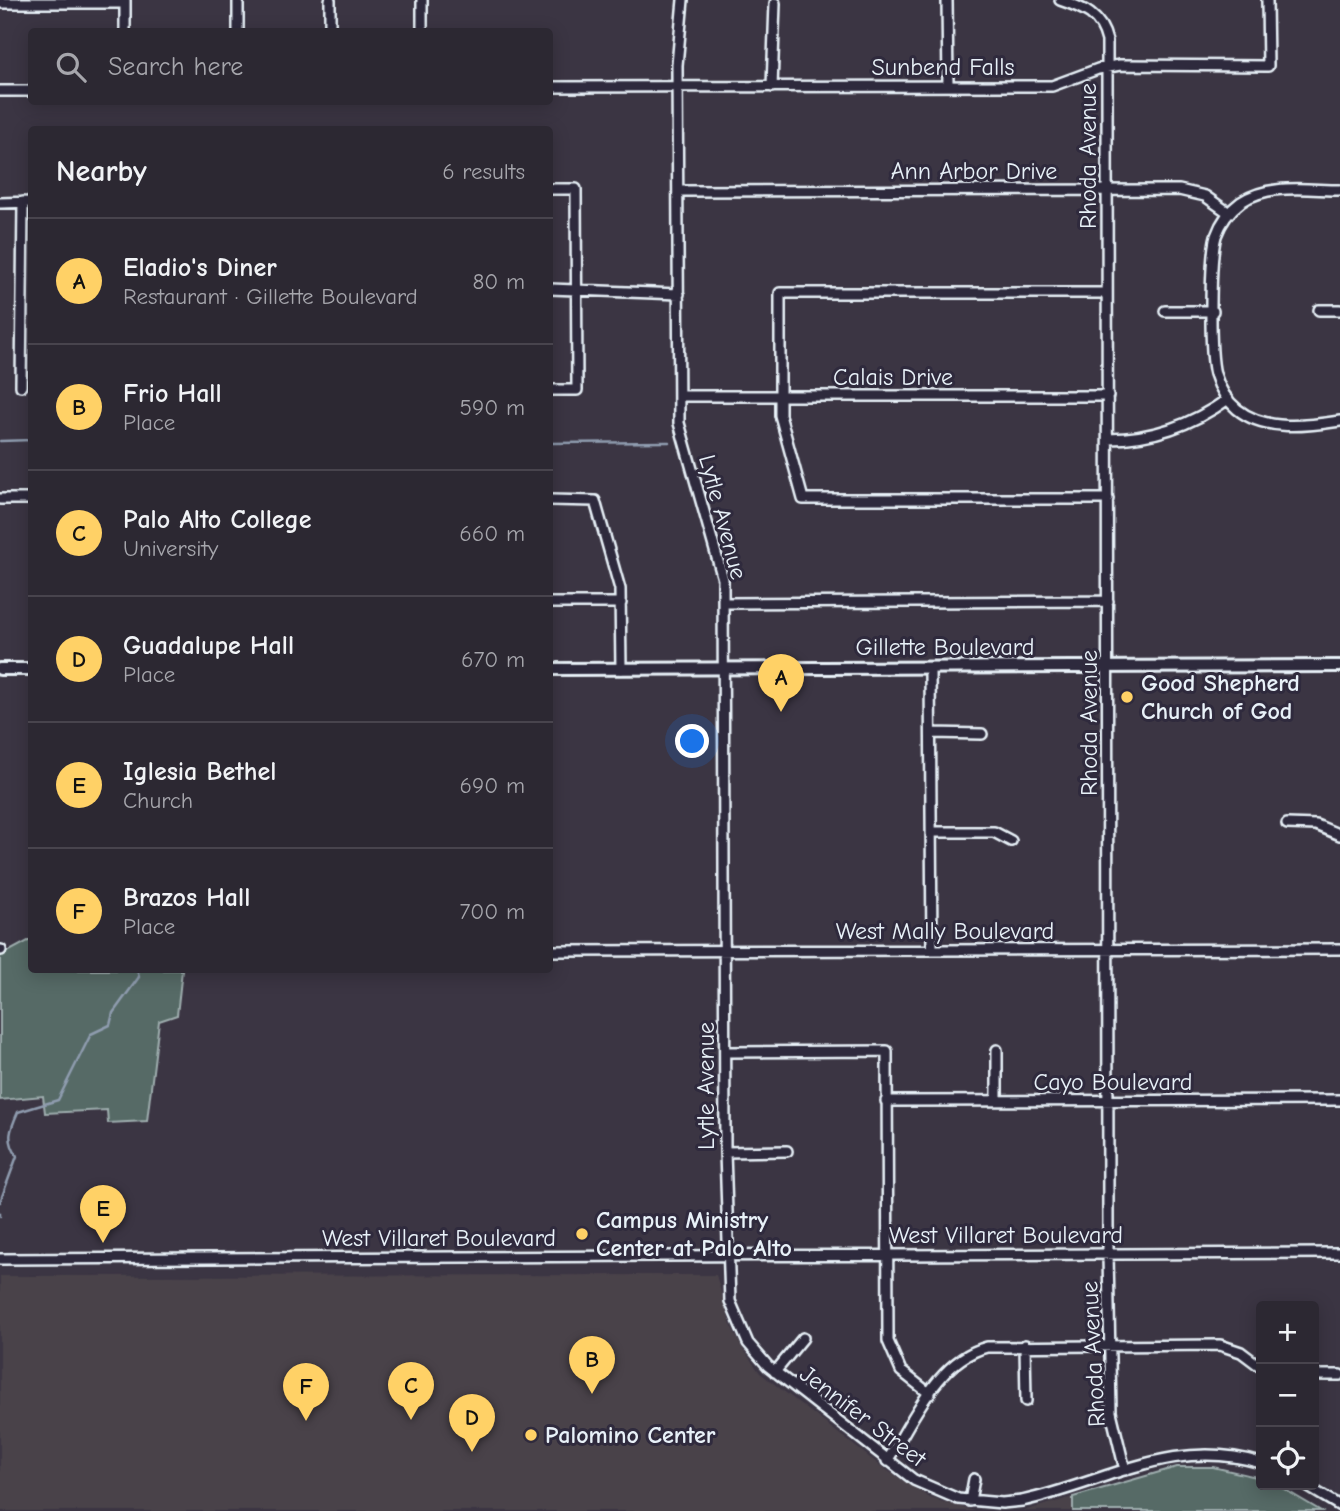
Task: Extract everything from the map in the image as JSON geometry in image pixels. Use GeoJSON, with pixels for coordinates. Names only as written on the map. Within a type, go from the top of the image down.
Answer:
{"type":"FeatureCollection","features":[{"type":"Feature","properties":{"kind":"main road","name":"Gillette Boulevard"},"geometry":{"type":"LineString","coordinates":[[553,669],[1340,666]]}},
{"type":"Feature","properties":{"kind":"main road"},"geometry":{"type":"LineString","coordinates":[[0,669],[28,669]]}},
{"type":"Feature","properties":{"kind":"street"},"geometry":{"type":"LineString","coordinates":[[238,0],[238,28]]}},
{"type":"Feature","properties":{"kind":"street"},"geometry":{"type":"LineString","coordinates":[[330,0],[330,28]]}},
{"type":"Feature","properties":{"kind":"street"},"geometry":{"type":"LineString","coordinates":[[422,0],[422,28]]}},
{"type":"Feature","properties":{"kind":"street","name":"Lytle Avenue"},"geometry":{"type":"LineString","coordinates":[[683,0],[678,87],[681,436],[722,570],[724,603],[727,1255]]}},
{"type":"Feature","properties":{"kind":"street"},"geometry":{"type":"LineString","coordinates":[[947,0],[947,86]]}},
{"type":"Feature","properties":{"kind":"street","name":"Rhoda Avenue"},"geometry":{"type":"LineString","coordinates":[[1060,0],[1081,8],[1098,19],[1107,41],[1109,1345],[1111,1412],[1125,1470]]}},
{"type":"Feature","properties":{"kind":"street","name":"Sunbend Falls"},"geometry":{"type":"LineString","coordinates":[[553,87],[1052,86],[1107,67],[1268,66],[1267,0]]}},
{"type":"Feature","properties":{"kind":"street"},"geometry":{"type":"LineString","coordinates":[[0,4],[125,2],[125,28]]}},
{"type":"Feature","properties":{"kind":"street"},"geometry":{"type":"LineString","coordinates":[[772,87],[775,4]]}},
{"type":"Feature","properties":{"kind":"street"},"geometry":{"type":"LineString","coordinates":[[0,91],[28,91]]}},
{"type":"Feature","properties":{"kind":"street"},"geometry":{"type":"LineString","coordinates":[[553,190],[576,189],[577,390],[553,390]]}},
{"type":"Feature","properties":{"kind":"street"},"geometry":{"type":"LineString","coordinates":[[1340,190],[1266,191],[1247,199],[1229,213],[1219,229],[1213,250],[1214,369],[1228,400],[1245,415],[1265,423],[1295,425],[1340,421]]}},
{"type":"Feature","properties":{"kind":"street","name":"Ann Arbor Drive"},"geometry":{"type":"LineString","coordinates":[[679,191],[1192,192],[1211,199],[1229,213]]}},
{"type":"Feature","properties":{"kind":"street"},"geometry":{"type":"LineString","coordinates":[[0,202],[27,202],[21,386]]}},
{"type":"Feature","properties":{"kind":"street"},"geometry":{"type":"LineString","coordinates":[[553,289],[679,294]]}},
{"type":"Feature","properties":{"kind":"street"},"geometry":{"type":"LineString","coordinates":[[1107,293],[780,293],[780,396],[783,430],[803,499],[1108,499]]}},
{"type":"Feature","properties":{"kind":"street"},"geometry":{"type":"LineString","coordinates":[[1319,310],[1340,310]]}},
{"type":"Feature","properties":{"kind":"street"},"geometry":{"type":"LineString","coordinates":[[1166,312],[1213,311]]}},
{"type":"Feature","properties":{"kind":"street","name":"Calais Drive"},"geometry":{"type":"LineString","coordinates":[[679,396],[1108,396]]}},
{"type":"Feature","properties":{"kind":"street"},"geometry":{"type":"LineString","coordinates":[[1108,439],[1150,436],[1203,417],[1228,400]]}},
{"type":"Feature","properties":{"kind":"street"},"geometry":{"type":"LineString","coordinates":[[0,499],[28,499]]}},
{"type":"Feature","properties":{"kind":"street"},"geometry":{"type":"LineString","coordinates":[[553,500],[595,500],[618,577],[621,604],[621,669]]}},
{"type":"Feature","properties":{"kind":"street"},"geometry":{"type":"LineString","coordinates":[[724,603],[1108,601]]}},
{"type":"Feature","properties":{"kind":"street"},"geometry":{"type":"LineString","coordinates":[[553,603],[621,604]]}},
{"type":"Feature","properties":{"kind":"street"},"geometry":{"type":"LineString","coordinates":[[930,669],[932,950]]}},
{"type":"Feature","properties":{"kind":"street"},"geometry":{"type":"LineString","coordinates":[[932,733],[982,734]]}},
{"type":"Feature","properties":{"kind":"street"},"geometry":{"type":"LineString","coordinates":[[1287,824],[1316,825],[1340,835]]}},
{"type":"Feature","properties":{"kind":"street"},"geometry":{"type":"LineString","coordinates":[[932,832],[994,832],[1011,841]]}},
{"type":"Feature","properties":{"kind":"street","name":"West Mally Boulevard"},"geometry":{"type":"LineString","coordinates":[[553,951],[1340,949]]}},
{"type":"Feature","properties":{"kind":"street"},"geometry":{"type":"LineString","coordinates":[[997,1049],[997,1101]]}},
{"type":"Feature","properties":{"kind":"street"},"geometry":{"type":"LineString","coordinates":[[726,1052],[887,1051],[887,1327],[893,1357],[906,1376],[930,1394]]}},
{"type":"Feature","properties":{"kind":"street","name":"Cayo Boulevard"},"geometry":{"type":"LineString","coordinates":[[886,1101],[1340,1100]]}},
{"type":"Feature","properties":{"kind":"street"},"geometry":{"type":"LineString","coordinates":[[725,1152],[787,1151]]}},
{"type":"Feature","properties":{"kind":"street","name":"West Villaret Boulevard"},"geometry":{"type":"LineString","coordinates":[[0,1259],[1340,1253]]}},
{"type":"Feature","properties":{"kind":"street","name":"Jennifer Street"},"geometry":{"type":"LineString","coordinates":[[727,1255],[733,1313],[748,1343],[775,1372],[887,1461],[928,1488],[970,1501],[1022,1500],[1185,1454],[1223,1454],[1256,1462]]}},
{"type":"Feature","properties":{"kind":"street"},"geometry":{"type":"LineString","coordinates":[[775,1372],[803,1338]]}},
{"type":"Feature","properties":{"kind":"street"},"geometry":{"type":"LineString","coordinates":[[1025,1345],[1026,1401]]}},
{"type":"Feature","properties":{"kind":"street"},"geometry":{"type":"LineString","coordinates":[[887,1461],[947,1369],[972,1352],[994,1346],[1220,1345],[1241,1352],[1257,1364]]}},
{"type":"Feature","properties":{"kind":"street"},"geometry":{"type":"LineString","coordinates":[[1319,1375],[1340,1375]]}},
{"type":"Feature","properties":{"kind":"street"},"geometry":{"type":"LineString","coordinates":[[970,1501],[974,1479]]}},
{"type":"Feature","properties":{"kind":"street"},"geometry":{"type":"LineString","coordinates":[[1313,1490],[1340,1506]]}},
{"type":"Feature","properties":{"kind":"shaded area"},"geometry":{"type":"Polygon","coordinates":[[[716,1275],[730,1323],[741,1346],[760,1373],[882,1467],[930,1498],[975,1511],[0,1511],[0,1276],[716,1275]]]}},
{"type":"Feature","properties":{"kind":"shaded area"},"geometry":{"type":"Polygon","coordinates":[[[1073,1497],[1073,1511],[1023,1511],[1073,1497]]]}},
{"type":"Feature","properties":{"kind":"green space"},"geometry":{"type":"Polygon","coordinates":[[[28,941],[28,973],[182,973],[177,1015],[159,1021],[147,1121],[108,1123],[107,1110],[45,1113],[43,1096],[0,1100],[0,956],[28,941]]]}},
{"type":"Feature","properties":{"kind":"green space"},"geometry":{"type":"Polygon","coordinates":[[[1177,1467],[1213,1467],[1256,1477],[1256,1490],[1285,1490],[1321,1511],[1073,1511],[1073,1497],[1177,1467]]]}},
{"type":"Feature","properties":{"kind":"waterway"},"geometry":{"type":"LineString","coordinates":[[0,441],[28,440]]}},
{"type":"Feature","properties":{"kind":"waterway"},"geometry":{"type":"LineString","coordinates":[[553,443],[669,442]]}},
{"type":"Feature","properties":{"kind":"waterway"},"geometry":{"type":"LineString","coordinates":[[0,1202],[17,1156],[10,1134],[18,1112],[58,1100],[91,1034],[110,1025],[113,1013],[139,977],[138,973]]}},
{"type":"Feature","properties":{"kind":"place","name":"Good Shepherd Church of God"},"geometry":{"type":"Point","coordinates":[1127,697]}},
{"type":"Feature","properties":{"kind":"place","name":"Eladio's Diner"},"geometry":{"type":"Point","coordinates":[781,712]}},
{"type":"Feature","properties":{"kind":"place","name":"Campus Ministry Center at Palo Alto"},"geometry":{"type":"Point","coordinates":[582,1234]}},
{"type":"Feature","properties":{"kind":"place","name":"Iglesia Bethel"},"geometry":{"type":"Point","coordinates":[103,1243]}},
{"type":"Feature","properties":{"kind":"place","name":"Frio Hall"},"geometry":{"type":"Point","coordinates":[592,1394]}},
{"type":"Feature","properties":{"kind":"place","name":"Palo Alto College"},"geometry":{"type":"Point","coordinates":[411,1420]}},
{"type":"Feature","properties":{"kind":"place","name":"Brazos Hall"},"geometry":{"type":"Point","coordinates":[306,1421]}},
{"type":"Feature","properties":{"kind":"place","name":"Palomino Center"},"geometry":{"type":"Point","coordinates":[531,1435]}},
{"type":"Feature","properties":{"kind":"place","name":"Guadalupe Hall"},"geometry":{"type":"Point","coordinates":[472,1452]}}]}
